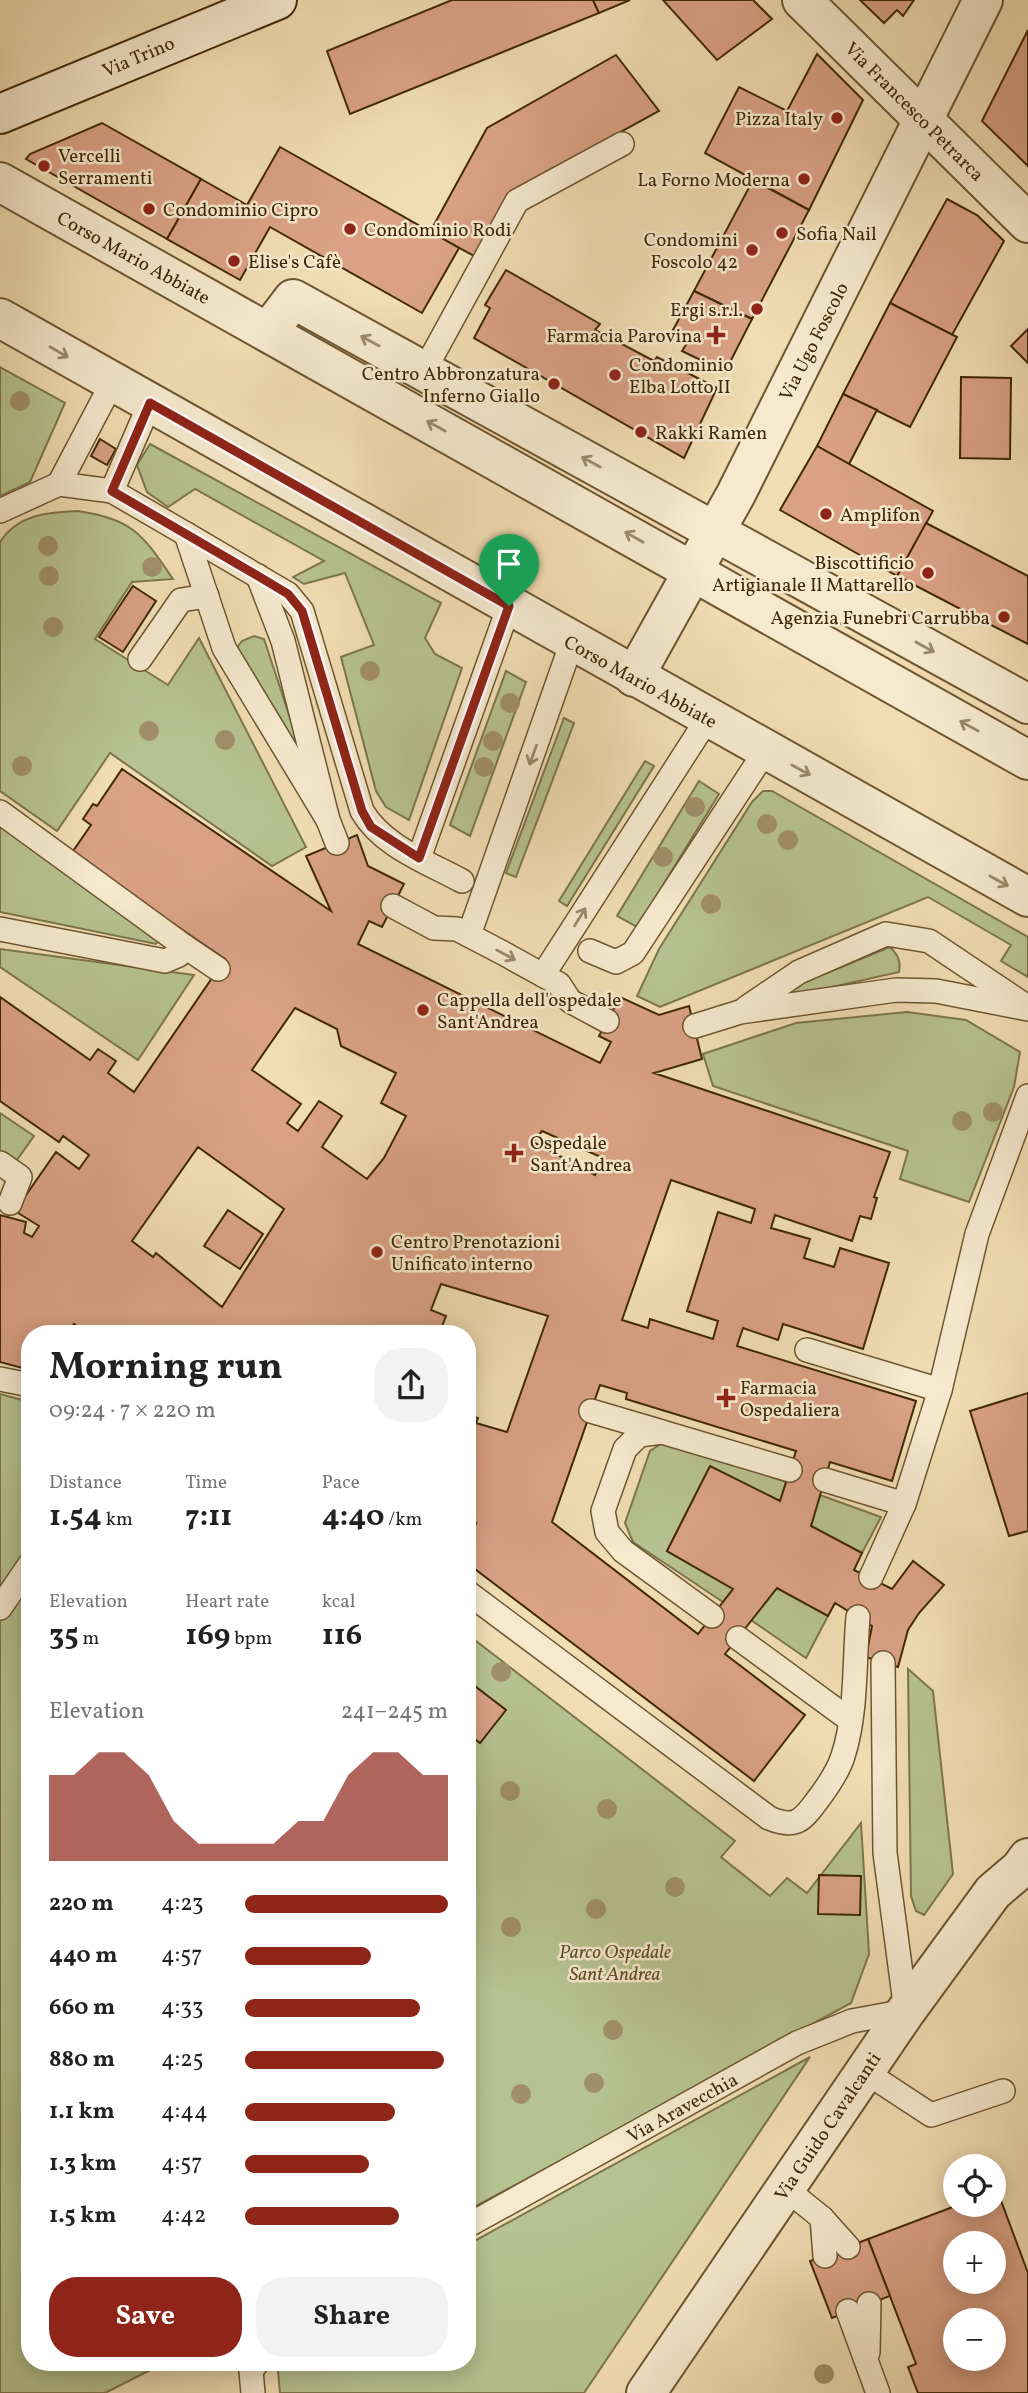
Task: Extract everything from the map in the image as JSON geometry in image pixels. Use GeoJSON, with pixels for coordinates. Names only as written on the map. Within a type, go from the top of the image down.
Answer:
{"type":"FeatureCollection","features":[{"type":"Feature","properties":{"kind":"street","name":"Via Trino"},"geometry":{"type":"LineString","coordinates":[[0,114],[277,0]]}},
{"type":"Feature","properties":{"kind":"street","name":"Via Francesco Petrarca"},"geometry":{"type":"LineString","coordinates":[[802,0],[1028,223]]}},
{"type":"Feature","properties":{"kind":"street","name":"Via Ugo Foscolo"},"geometry":{"type":"LineString","coordinates":[[634,677],[715,531],[925,120],[983,0]]}},
{"type":"Feature","properties":{"kind":"street","name":"Corso Mario Abbiate"},"geometry":{"type":"LineString","coordinates":[[0,183],[1028,760]]}},
{"type":"Feature","properties":{"kind":"street"},"geometry":{"type":"LineString","coordinates":[[268,332],[293,299],[1028,704]]}},
{"type":"Feature","properties":{"kind":"street","name":"Corso Mario Abbiate"},"geometry":{"type":"LineString","coordinates":[[0,318],[1028,897]]}},
{"type":"Feature","properties":{"kind":"street","name":"Via Guido Cavalcanti"},"geometry":{"type":"LineString","coordinates":[[646,2393],[906,2011],[993,1892],[1025,1865]]}},
{"type":"Feature","properties":{"kind":"lane"},"geometry":{"type":"LineString","coordinates":[[418,367],[517,201],[622,144]]}},
{"type":"Feature","properties":{"kind":"lane"},"geometry":{"type":"LineString","coordinates":[[418,367],[435,320]]}},
{"type":"Feature","properties":{"kind":"lane"},"geometry":{"type":"LineString","coordinates":[[59,484],[112,383]]}},
{"type":"Feature","properties":{"kind":"lane"},"geometry":{"type":"LineString","coordinates":[[112,491],[150,403]]}},
{"type":"Feature","properties":{"kind":"lane"},"geometry":{"type":"LineString","coordinates":[[0,511],[59,484],[112,491],[288,594],[302,611],[362,811],[371,827],[419,858],[462,881]]}},
{"type":"Feature","properties":{"kind":"lane"},"geometry":{"type":"LineString","coordinates":[[186,534],[224,648],[328,820]]}},
{"type":"Feature","properties":{"kind":"lane"},"geometry":{"type":"LineString","coordinates":[[258,576],[283,641],[328,820],[337,843]]}},
{"type":"Feature","properties":{"kind":"lane"},"geometry":{"type":"LineString","coordinates":[[140,659],[181,600],[207,596]]}},
{"type":"Feature","properties":{"kind":"lane"},"geometry":{"type":"LineString","coordinates":[[419,858],[509,606]]}},
{"type":"Feature","properties":{"kind":"lane"},"geometry":{"type":"LineString","coordinates":[[469,935],[572,642]]}},
{"type":"Feature","properties":{"kind":"lane"},"geometry":{"type":"LineString","coordinates":[[543,975],[708,718]]}},
{"type":"Feature","properties":{"kind":"lane"},"geometry":{"type":"LineString","coordinates":[[590,951],[616,962],[633,953],[765,750]]}},
{"type":"Feature","properties":{"kind":"lane"},"geometry":{"type":"LineString","coordinates":[[0,812],[218,969]]}},
{"type":"Feature","properties":{"kind":"lane"},"geometry":{"type":"LineString","coordinates":[[393,906],[434,928],[457,929],[469,935],[559,984],[570,1001],[607,1021]]}},
{"type":"Feature","properties":{"kind":"lane"},"geometry":{"type":"LineString","coordinates":[[0,929],[165,961],[179,955],[184,946]]}},
{"type":"Feature","properties":{"kind":"lane"},"geometry":{"type":"LineString","coordinates":[[740,1012],[799,972],[886,934],[929,941],[1028,1009]]}},
{"type":"Feature","properties":{"kind":"lane"},"geometry":{"type":"LineString","coordinates":[[695,1026],[740,1012],[896,990],[936,991],[1028,1009]]}},
{"type":"Feature","properties":{"kind":"lane"},"geometry":{"type":"LineString","coordinates":[[871,1577],[904,1504],[940,1390],[977,1234],[1028,1096]]}},
{"type":"Feature","properties":{"kind":"lane"},"geometry":{"type":"LineString","coordinates":[[0,1163],[20,1177],[10,1203]]}},
{"type":"Feature","properties":{"kind":"lane"},"geometry":{"type":"LineString","coordinates":[[807,1350],[940,1390]]}},
{"type":"Feature","properties":{"kind":"lane"},"geometry":{"type":"LineString","coordinates":[[0,1379],[21,1383]]}},
{"type":"Feature","properties":{"kind":"lane"},"geometry":{"type":"LineString","coordinates":[[591,1411],[790,1470]]}},
{"type":"Feature","properties":{"kind":"lane"},"geometry":{"type":"LineString","coordinates":[[662,1432],[639,1435],[625,1449],[603,1511],[607,1532],[623,1551],[712,1616]]}},
{"type":"Feature","properties":{"kind":"lane"},"geometry":{"type":"LineString","coordinates":[[825,1480],[904,1504]]}},
{"type":"Feature","properties":{"kind":"lane"},"geometry":{"type":"LineString","coordinates":[[0,1608],[21,1577]]}},
{"type":"Feature","properties":{"kind":"lane"},"geometry":{"type":"LineString","coordinates":[[476,1599],[769,1818],[787,1826],[802,1822],[827,1788],[843,1757],[850,1720],[858,1617]]}},
{"type":"Feature","properties":{"kind":"lane"},"geometry":{"type":"LineString","coordinates":[[738,1638],[850,1720]]}},
{"type":"Feature","properties":{"kind":"lane"},"geometry":{"type":"LineString","coordinates":[[883,1663],[885,1853],[906,2011]]}},
{"type":"Feature","properties":{"kind":"lane","name":"Via Aravecchia"},"geometry":{"type":"LineString","coordinates":[[476,2221],[797,2043],[852,2021],[906,2011]]}},
{"type":"Feature","properties":{"kind":"lane"},"geometry":{"type":"LineString","coordinates":[[864,2071],[930,2115],[1003,2091]]}},
{"type":"Feature","properties":{"kind":"lane"},"geometry":{"type":"LineString","coordinates":[[785,2188],[822,2218],[848,2247]]}},
{"type":"Feature","properties":{"kind":"lane"},"geometry":{"type":"LineString","coordinates":[[822,2218],[825,2256]]}},
{"type":"Feature","properties":{"kind":"lane"},"geometry":{"type":"LineString","coordinates":[[858,2308],[868,2366],[878,2393]]}},
{"type":"Feature","properties":{"kind":"lane"},"geometry":{"type":"LineString","coordinates":[[251,2371],[253,2393]]}},
{"type":"Feature","properties":{"kind":"green space"},"geometry":{"type":"Polygon","coordinates":[[[0,367],[65,403],[30,482],[0,496],[0,367]]]}},
{"type":"Feature","properties":{"kind":"green space"},"geometry":{"type":"Polygon","coordinates":[[[150,444],[441,603],[425,638],[435,654],[462,668],[409,820],[386,807],[376,791],[341,657],[374,645],[345,573],[304,584],[293,577],[324,561],[195,489],[168,507],[147,492],[137,465],[150,444]]]}},
{"type":"Feature","properties":{"kind":"green space"},"geometry":{"type":"Polygon","coordinates":[[[78,511],[112,519],[135,532],[173,579],[132,582],[95,639],[168,685],[199,638],[306,847],[272,866],[110,753],[57,831],[0,791],[0,542],[15,526],[34,517],[55,512],[78,511]]]}},
{"type":"Feature","properties":{"kind":"green space"},"geometry":{"type":"Polygon","coordinates":[[[254,636],[264,639],[301,751],[293,753],[235,650],[242,641],[254,636]]]}},
{"type":"Feature","properties":{"kind":"green space"},"geometry":{"type":"Polygon","coordinates":[[[506,671],[526,682],[470,836],[450,825],[506,671]]]}},
{"type":"Feature","properties":{"kind":"green space"},"geometry":{"type":"Polygon","coordinates":[[[564,718],[574,723],[516,877],[506,873],[564,718]]]}},
{"type":"Feature","properties":{"kind":"green space"},"geometry":{"type":"Polygon","coordinates":[[[645,761],[654,766],[567,906],[559,901],[645,761]]]}},
{"type":"Feature","properties":{"kind":"green space"},"geometry":{"type":"Polygon","coordinates":[[[699,781],[719,794],[637,927],[617,916],[699,781]]]}},
{"type":"Feature","properties":{"kind":"green space"},"geometry":{"type":"Polygon","coordinates":[[[763,791],[772,791],[1028,937],[1028,977],[1001,961],[1011,945],[928,897],[660,1007],[637,996],[659,949],[752,802],[763,791]]]}},
{"type":"Feature","properties":{"kind":"green space"},"geometry":{"type":"Polygon","coordinates":[[[0,822],[161,937],[156,944],[0,912],[0,822]]]}},
{"type":"Feature","properties":{"kind":"green space"},"geometry":{"type":"Polygon","coordinates":[[[890,947],[898,958],[899,972],[792,996],[790,988],[890,947]]]}},
{"type":"Feature","properties":{"kind":"green space"},"geometry":{"type":"Polygon","coordinates":[[[0,949],[194,975],[138,1060],[0,967],[0,949]]]}},
{"type":"Feature","properties":{"kind":"green space"},"geometry":{"type":"Polygon","coordinates":[[[907,1012],[966,1020],[1020,1052],[1014,1087],[969,1202],[900,1179],[908,1151],[713,1086],[703,1054],[796,1023],[907,1012]]]}},
{"type":"Feature","properties":{"kind":"green space"},"geometry":{"type":"Polygon","coordinates":[[[0,1113],[34,1136],[14,1164],[0,1154],[0,1113]]]}},
{"type":"Feature","properties":{"kind":"green space"},"geometry":{"type":"Polygon","coordinates":[[[0,1394],[21,1400],[21,2371],[148,2371],[105,2393],[0,2393],[0,1394]]]}},
{"type":"Feature","properties":{"kind":"green space"},"geometry":{"type":"Polygon","coordinates":[[[665,1441],[786,1482],[780,1501],[710,1466],[667,1551],[733,1589],[723,1602],[633,1542],[625,1523],[650,1451],[665,1441]]]}},
{"type":"Feature","properties":{"kind":"green space"},"geometry":{"type":"Polygon","coordinates":[[[820,1495],[881,1517],[862,1553],[811,1526],[820,1495]]]}},
{"type":"Feature","properties":{"kind":"green space"},"geometry":{"type":"Polygon","coordinates":[[[777,1588],[828,1616],[806,1658],[751,1620],[777,1588]]]}},
{"type":"Feature","properties":{"kind":"green space","name":"Parco Ospedale Sant Andrea"},"geometry":{"type":"Polygon","coordinates":[[[476,1641],[735,1841],[721,1857],[770,1896],[787,1878],[807,1893],[861,1823],[869,1954],[851,2003],[476,2206],[476,1641]]]}},
{"type":"Feature","properties":{"kind":"green space"},"geometry":{"type":"Polygon","coordinates":[[[908,1669],[933,1691],[953,1874],[924,1915],[916,1911],[911,1896],[908,1669]]]}},
{"type":"Feature","properties":{"kind":"green space"},"geometry":{"type":"Polygon","coordinates":[[[810,2057],[584,2393],[280,2393],[278,2371],[476,2371],[476,2240],[810,2057]]]}},
{"type":"Feature","properties":{"kind":"building"},"geometry":{"type":"Polygon","coordinates":[[[452,0],[593,0],[599,13],[350,114],[327,51],[452,0]]]}},
{"type":"Feature","properties":{"kind":"building"},"geometry":{"type":"Polygon","coordinates":[[[593,0],[630,0],[599,13],[593,0]]]}},
{"type":"Feature","properties":{"kind":"building"},"geometry":{"type":"Polygon","coordinates":[[[663,0],[753,0],[772,19],[717,60],[663,0]]]}},
{"type":"Feature","properties":{"kind":"building"},"geometry":{"type":"Polygon","coordinates":[[[860,0],[914,0],[903,16],[897,10],[884,23],[860,0]]]}},
{"type":"Feature","properties":{"kind":"building"},"geometry":{"type":"Polygon","coordinates":[[[1028,30],[1028,166],[982,121],[1028,30]]]}},
{"type":"Feature","properties":{"kind":"building"},"geometry":{"type":"Polygon","coordinates":[[[817,54],[863,100],[809,210],[705,153],[739,87],[787,111],[817,54]]]}},
{"type":"Feature","properties":{"kind":"building"},"geometry":{"type":"Polygon","coordinates":[[[616,55],[659,111],[513,191],[476,257],[430,232],[487,128],[616,55]]]}},
{"type":"Feature","properties":{"kind":"building","name":"Condominio Cipro"},"geometry":{"type":"Polygon","coordinates":[[[102,123],[201,179],[167,239],[26,159],[30,154],[102,123]]]}},
{"type":"Feature","properties":{"kind":"building","name":"Condominio Rodi"},"geometry":{"type":"Polygon","coordinates":[[[280,147],[459,248],[422,313],[270,227],[240,280],[167,239],[201,179],[247,205],[280,147]]]}},
{"type":"Feature","properties":{"kind":"building","name":"Condomini Foscolo 42"},"geometry":{"type":"Polygon","coordinates":[[[753,180],[809,210],[752,319],[694,291],[753,180]]]}},
{"type":"Feature","properties":{"kind":"building"},"geometry":{"type":"Polygon","coordinates":[[[947,199],[977,215],[1004,241],[952,335],[890,303],[947,199]]]}},
{"type":"Feature","properties":{"kind":"building","name":"Condominio Elba Lotto II"},"geometry":{"type":"Polygon","coordinates":[[[506,270],[600,324],[595,330],[654,361],[657,357],[717,388],[684,458],[474,338],[490,308],[485,305],[506,270]]]}},
{"type":"Feature","properties":{"kind":"building"},"geometry":{"type":"Polygon","coordinates":[[[694,291],[752,319],[725,372],[682,351],[689,340],[673,330],[694,291]]]}},
{"type":"Feature","properties":{"kind":"building"},"geometry":{"type":"Polygon","coordinates":[[[890,303],[957,337],[910,427],[843,394],[890,303]]]}},
{"type":"Feature","properties":{"kind":"building"},"geometry":{"type":"Polygon","coordinates":[[[1028,329],[1028,363],[1011,346],[1028,329]]]}},
{"type":"Feature","properties":{"kind":"building"},"geometry":{"type":"Polygon","coordinates":[[[961,377],[1011,378],[1010,459],[960,458],[961,377]]]}},
{"type":"Feature","properties":{"kind":"building"},"geometry":{"type":"Polygon","coordinates":[[[843,394],[877,410],[849,464],[817,446],[843,394]]]}},
{"type":"Feature","properties":{"kind":"building"},"geometry":{"type":"Polygon","coordinates":[[[100,439],[116,449],[107,465],[91,456],[100,439]]]}},
{"type":"Feature","properties":{"kind":"building"},"geometry":{"type":"Polygon","coordinates":[[[817,446],[933,511],[897,576],[780,510],[817,446]]]}},
{"type":"Feature","properties":{"kind":"building"},"geometry":{"type":"Polygon","coordinates":[[[926,523],[1028,576],[1028,644],[897,576],[926,523]]]}},
{"type":"Feature","properties":{"kind":"building"},"geometry":{"type":"Polygon","coordinates":[[[133,586],[156,601],[123,652],[99,637],[133,586]]]}},
{"type":"Feature","properties":{"kind":"building"},"geometry":{"type":"Polygon","coordinates":[[[122,769],[331,911],[306,856],[357,835],[368,866],[404,884],[382,927],[369,921],[358,944],[600,1063],[611,1042],[599,1036],[620,997],[659,1015],[689,1006],[702,1059],[654,1073],[890,1152],[874,1197],[877,1198],[871,1219],[860,1216],[852,1241],[775,1215],[771,1228],[810,1239],[804,1258],[834,1267],[840,1248],[889,1263],[863,1349],[783,1324],[778,1340],[743,1328],[737,1346],[916,1401],[892,1481],[830,1462],[811,1526],[862,1553],[854,1570],[892,1589],[913,1561],[944,1585],[908,1630],[898,1667],[866,1657],[872,1626],[835,1603],[828,1616],[777,1588],[725,1654],[805,1715],[754,1781],[476,1570],[476,1423],[507,1432],[548,1316],[441,1284],[431,1310],[446,1316],[442,1325],[21,1325],[21,1368],[0,1362],[0,1215],[26,1222],[24,1233],[32,1237],[39,1226],[15,1211],[56,1152],[79,1169],[89,1155],[63,1136],[59,1142],[0,1101],[0,997],[90,1060],[98,1049],[116,1061],[108,1073],[134,1092],[225,959],[71,854],[91,825],[83,819],[93,804],[97,806],[122,769]],[[295,1008],[252,1070],[301,1104],[287,1123],[298,1131],[319,1101],[342,1116],[322,1147],[367,1179],[384,1158],[406,1116],[381,1103],[396,1073],[341,1046],[337,1029],[295,1008]],[[542,1131],[533,1142],[595,1175],[601,1157],[542,1131]],[[198,1147],[132,1241],[153,1257],[156,1253],[222,1307],[284,1209],[198,1147]],[[671,1180],[622,1320],[648,1328],[650,1319],[713,1339],[718,1321],[687,1311],[718,1212],[751,1223],[755,1209],[671,1180]],[[600,1385],[552,1522],[698,1634],[733,1589],[667,1551],[710,1466],[780,1501],[796,1451],[626,1399],[627,1393],[600,1385]]]}},
{"type":"Feature","properties":{"kind":"building"},"geometry":{"type":"Polygon","coordinates":[[[228,1210],[263,1234],[240,1269],[204,1246],[228,1210]]]}},
{"type":"Feature","properties":{"kind":"building"},"geometry":{"type":"Polygon","coordinates":[[[1028,1393],[1028,1531],[1009,1536],[970,1411],[1028,1393]]]}},
{"type":"Feature","properties":{"kind":"building"},"geometry":{"type":"Polygon","coordinates":[[[476,1687],[506,1710],[480,1743],[476,1740],[476,1687]]]}},
{"type":"Feature","properties":{"kind":"building"},"geometry":{"type":"Polygon","coordinates":[[[819,1875],[861,1876],[860,1915],[818,1914],[819,1875]]]}},
{"type":"Feature","properties":{"kind":"building"},"geometry":{"type":"Polygon","coordinates":[[[943,2211],[943,2217],[1006,2217],[1006,2214],[1028,2273],[1028,2393],[918,2393],[908,2367],[916,2364],[868,2239],[943,2211]]]}},
{"type":"Feature","properties":{"kind":"building"},"geometry":{"type":"Polygon","coordinates":[[[868,2239],[890,2296],[832,2318],[810,2261],[868,2239]]]}},
{"type":"Feature","properties":{"kind":"place","name":"Pizza Italy"},"geometry":{"type":"Point","coordinates":[837,118]}},
{"type":"Feature","properties":{"kind":"place","name":"Vercelli Serramenti"},"geometry":{"type":"Point","coordinates":[44,166]}},
{"type":"Feature","properties":{"kind":"place","name":"La Forno Moderna"},"geometry":{"type":"Point","coordinates":[804,179]}},
{"type":"Feature","properties":{"kind":"place","name":"Condominio Cipro"},"geometry":{"type":"Point","coordinates":[149,209]}},
{"type":"Feature","properties":{"kind":"place","name":"Condominio Rodi"},"geometry":{"type":"Point","coordinates":[350,229]}},
{"type":"Feature","properties":{"kind":"place","name":"Sofia Nail"},"geometry":{"type":"Point","coordinates":[782,233]}},
{"type":"Feature","properties":{"kind":"place","name":"Condomini Foscolo 42"},"geometry":{"type":"Point","coordinates":[752,250]}},
{"type":"Feature","properties":{"kind":"place","name":"Elise's Cafè"},"geometry":{"type":"Point","coordinates":[234,261]}},
{"type":"Feature","properties":{"kind":"place","name":"Ergi s.r.l."},"geometry":{"type":"Point","coordinates":[757,309]}},
{"type":"Feature","properties":{"kind":"place","name":"Farmacia Parovina"},"geometry":{"type":"Point","coordinates":[716,335]}},
{"type":"Feature","properties":{"kind":"place","name":"Condominio Elba Lotto II"},"geometry":{"type":"Point","coordinates":[615,375]}},
{"type":"Feature","properties":{"kind":"place","name":"Centro Abbronzatura Inferno Giallo"},"geometry":{"type":"Point","coordinates":[554,384]}},
{"type":"Feature","properties":{"kind":"place","name":"Rakki Ramen"},"geometry":{"type":"Point","coordinates":[641,432]}},
{"type":"Feature","properties":{"kind":"place","name":"Amplifon"},"geometry":{"type":"Point","coordinates":[826,514]}},
{"type":"Feature","properties":{"kind":"place","name":"Biscottificio Artigianale Il Mattarello"},"geometry":{"type":"Point","coordinates":[928,573]}},
{"type":"Feature","properties":{"kind":"place","name":"Agenzia Funebri Carrubba"},"geometry":{"type":"Point","coordinates":[1004,617]}},
{"type":"Feature","properties":{"kind":"place","name":"Cappella dell'ospedale Sant'Andrea"},"geometry":{"type":"Point","coordinates":[423,1010]}},
{"type":"Feature","properties":{"kind":"place","name":"Ospedale Sant'Andrea"},"geometry":{"type":"Point","coordinates":[514,1153]}},
{"type":"Feature","properties":{"kind":"place","name":"Centro Prenotazioni Unificato interno"},"geometry":{"type":"Point","coordinates":[377,1252]}},
{"type":"Feature","properties":{"kind":"place","name":"Farmacia Ospedaliera"},"geometry":{"type":"Point","coordinates":[726,1398]}},
{"type":"Feature","properties":{"kind":"route"},"geometry":{"type":"LineString","coordinates":[[150,403],[509,606],[419,858],[387,840],[371,827],[362,811],[313,639],[302,611],[288,594],[112,491],[150,403]]}}]}
